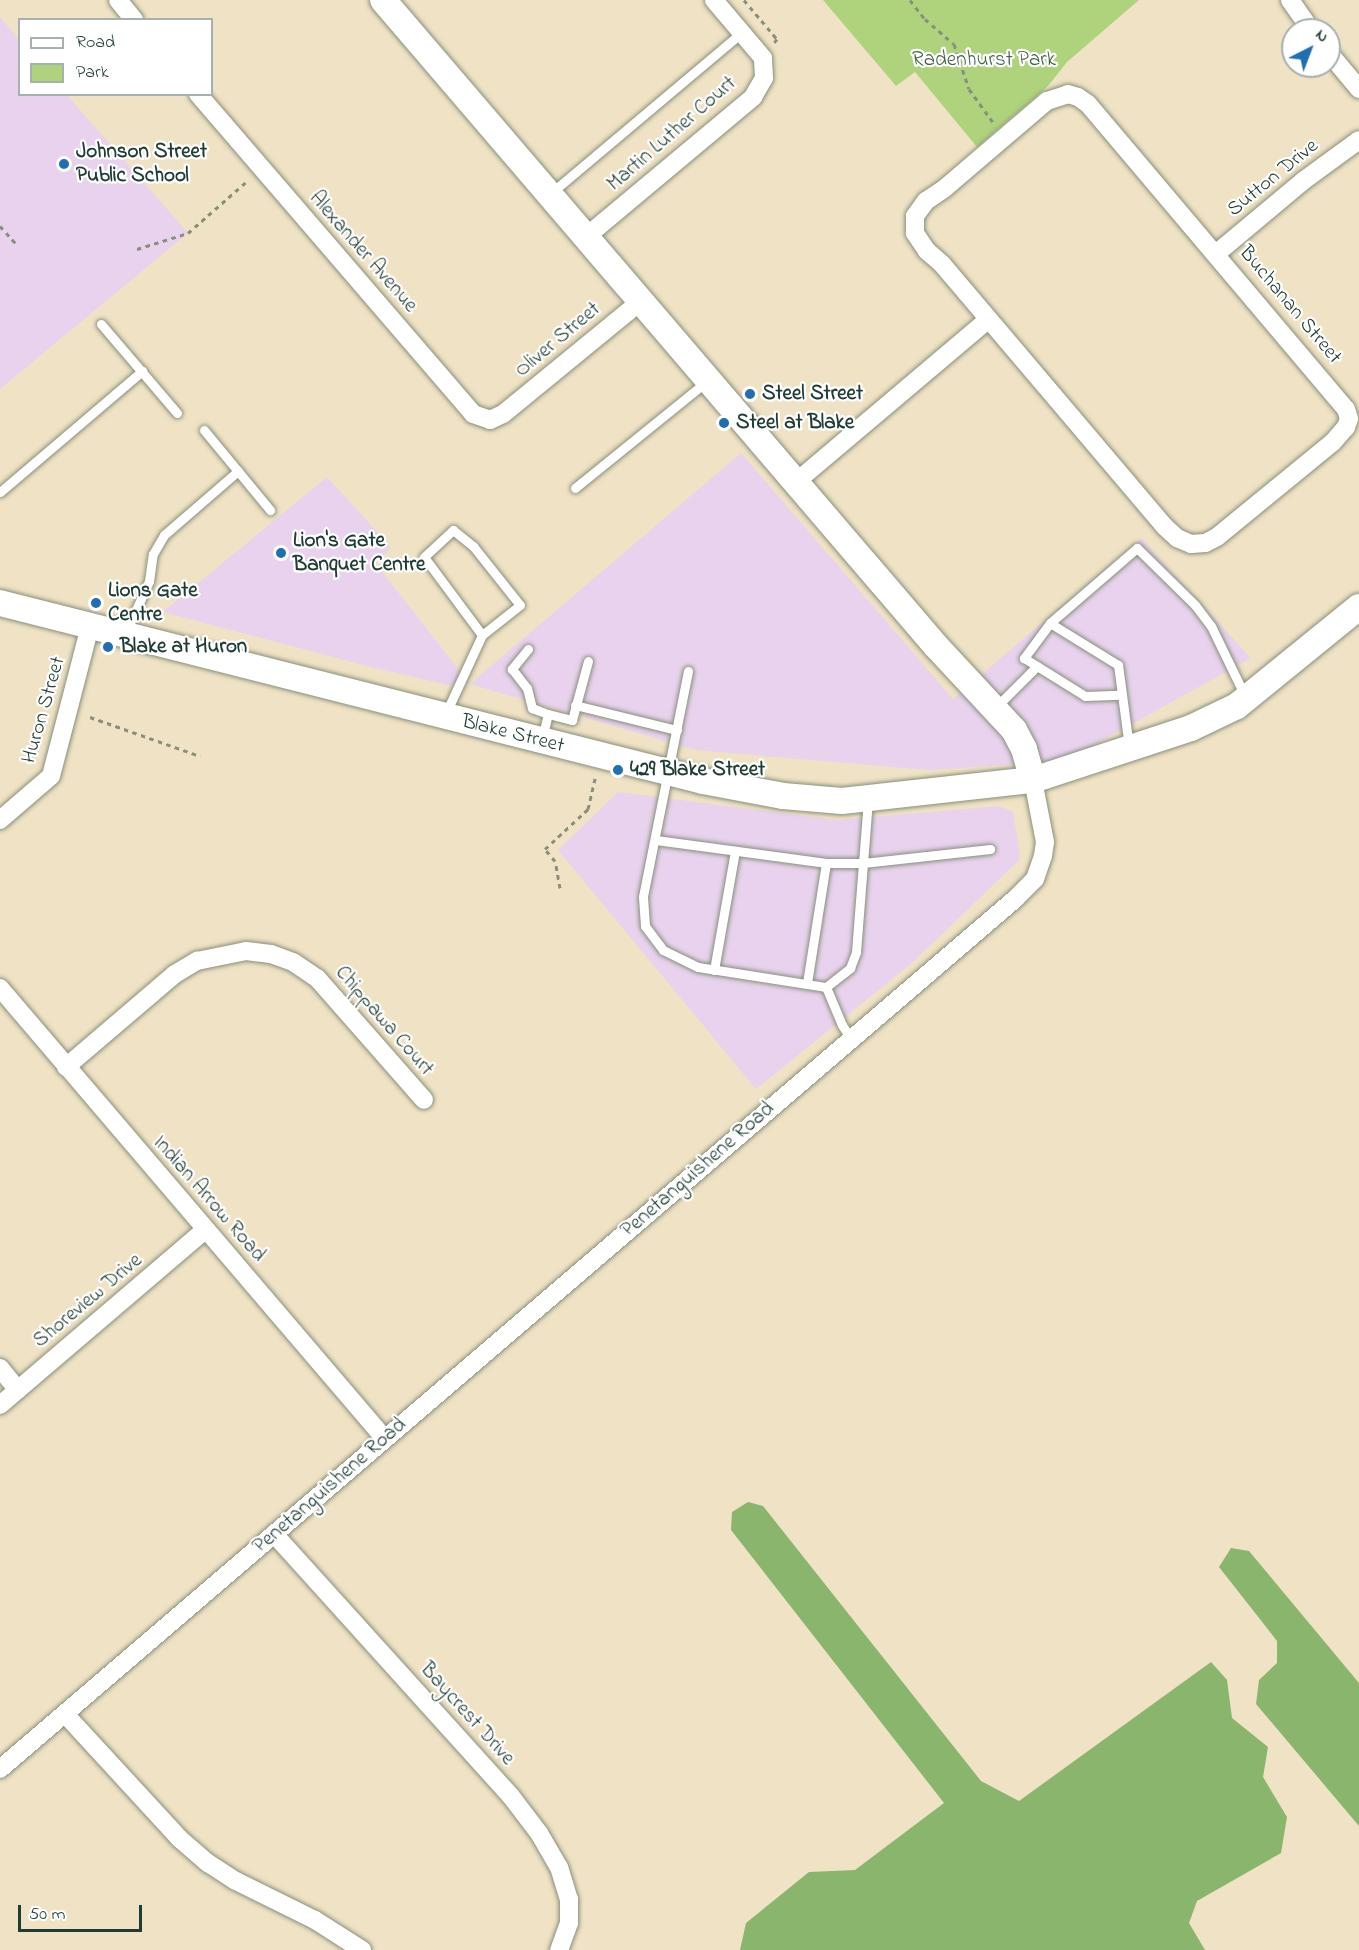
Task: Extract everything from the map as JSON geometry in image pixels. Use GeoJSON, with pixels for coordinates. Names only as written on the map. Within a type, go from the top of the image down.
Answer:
{"type":"FeatureCollection","features":[{"type":"Feature","properties":{"kind":"main road"},"geometry":{"type":"LineString","coordinates":[[383,0],[936,646],[1020,739],[1033,780],[1191,728],[1237,706],[1359,607]]}},
{"type":"Feature","properties":{"kind":"main road","name":"Blake Street"},"geometry":{"type":"LineString","coordinates":[[0,603],[600,756],[783,796],[842,801],[1033,780]]}},
{"type":"Feature","properties":{"kind":"street"},"geometry":{"type":"LineString","coordinates":[[118,0],[132,18]]}},
{"type":"Feature","properties":{"kind":"street","name":"Martin Luther Court"},"geometry":{"type":"LineString","coordinates":[[587,236],[753,97],[764,78],[763,58],[714,0]]}},
{"type":"Feature","properties":{"kind":"street"},"geometry":{"type":"LineString","coordinates":[[1290,0],[1303,18]]}},
{"type":"Feature","properties":{"kind":"street"},"geometry":{"type":"LineString","coordinates":[[1341,67],[1359,89]]}},
{"type":"Feature","properties":{"kind":"street","name":"Buchanan Street"},"geometry":{"type":"LineString","coordinates":[[1058,95],[1078,97],[1088,104],[1342,401],[1349,419],[1346,427],[1333,441],[1226,529],[1205,543],[1184,541],[1165,527],[942,264],[927,251],[915,234],[915,216],[926,201],[945,188],[1005,137],[1047,101],[1058,95]]}},
{"type":"Feature","properties":{"kind":"street","name":"Alexander Avenue"},"geometry":{"type":"LineString","coordinates":[[200,96],[473,414],[490,420],[503,414]]}},
{"type":"Feature","properties":{"kind":"street","name":"Sutton Drive"},"geometry":{"type":"LineString","coordinates":[[1217,253],[1303,181],[1359,140]]}},
{"type":"Feature","properties":{"kind":"street","name":"Oliver Street"},"geometry":{"type":"LineString","coordinates":[[503,414],[641,301]]}},
{"type":"Feature","properties":{"kind":"street"},"geometry":{"type":"LineString","coordinates":[[796,482],[988,320]]}},
{"type":"Feature","properties":{"kind":"street","name":"Huron Street"},"geometry":{"type":"LineString","coordinates":[[0,820],[51,776],[90,626]]}},
{"type":"Feature","properties":{"kind":"street","name":"Penetanguishene Road"},"geometry":{"type":"LineString","coordinates":[[0,1769],[1015,899],[1035,879],[1040,868],[1045,842],[1033,780]]}},
{"type":"Feature","properties":{"kind":"street","name":"Chippawa Court"},"geometry":{"type":"LineString","coordinates":[[66,1067],[175,974],[197,961],[221,954],[246,951],[271,954],[293,962],[317,978],[424,1100]]}},
{"type":"Feature","properties":{"kind":"street","name":"Indian Arrow Road"},"geometry":{"type":"LineString","coordinates":[[0,988],[385,1439]]}},
{"type":"Feature","properties":{"kind":"street","name":"Shoreview Drive"},"geometry":{"type":"LineString","coordinates":[[0,1405],[205,1230]]}},
{"type":"Feature","properties":{"kind":"street"},"geometry":{"type":"LineString","coordinates":[[0,1368],[18,1390]]}},
{"type":"Feature","properties":{"kind":"street","name":"Baycrest Drive"},"geometry":{"type":"LineString","coordinates":[[274,1534],[510,1795],[539,1833],[559,1867],[569,1899],[569,1923],[559,1950]]}},
{"type":"Feature","properties":{"kind":"street"},"geometry":{"type":"LineString","coordinates":[[65,1714],[180,1839],[208,1863],[236,1881],[315,1920],[362,1950]]}},
{"type":"Feature","properties":{"kind":"lane"},"geometry":{"type":"LineString","coordinates":[[550,193],[741,32]]}},
{"type":"Feature","properties":{"kind":"lane"},"geometry":{"type":"LineString","coordinates":[[101,324],[177,413]]}},
{"type":"Feature","properties":{"kind":"lane"},"geometry":{"type":"LineString","coordinates":[[0,492],[142,371]]}},
{"type":"Feature","properties":{"kind":"lane"},"geometry":{"type":"LineString","coordinates":[[575,488],[709,380]]}},
{"type":"Feature","properties":{"kind":"lane"},"geometry":{"type":"LineString","coordinates":[[204,430],[270,510]]}},
{"type":"Feature","properties":{"kind":"lane"},"geometry":{"type":"LineString","coordinates":[[124,635],[149,581],[153,554],[164,535],[238,471]]}},
{"type":"Feature","properties":{"kind":"lane"},"geometry":{"type":"LineString","coordinates":[[444,717],[482,635],[520,605],[473,546],[453,530],[424,557],[482,635]]}},
{"type":"Feature","properties":{"kind":"lane"},"geometry":{"type":"LineString","coordinates":[[1120,695],[1085,696],[1024,658],[1050,623],[1137,548],[1195,605],[1211,626],[1246,698]]}},
{"type":"Feature","properties":{"kind":"lane"},"geometry":{"type":"LineString","coordinates":[[1050,623],[1118,665],[1120,695],[1130,749]]}},
{"type":"Feature","properties":{"kind":"lane"},"geometry":{"type":"LineString","coordinates":[[528,649],[512,669],[527,688],[532,708],[572,720],[588,661]]}},
{"type":"Feature","properties":{"kind":"lane"},"geometry":{"type":"LineString","coordinates":[[994,709],[1037,666]]}},
{"type":"Feature","properties":{"kind":"lane"},"geometry":{"type":"LineString","coordinates":[[688,671],[643,897],[645,926],[663,950],[698,967],[826,987]]}},
{"type":"Feature","properties":{"kind":"lane"},"geometry":{"type":"LineString","coordinates":[[575,705],[677,730]]}},
{"type":"Feature","properties":{"kind":"lane"},"geometry":{"type":"LineString","coordinates":[[542,741],[548,714]]}},
{"type":"Feature","properties":{"kind":"lane"},"geometry":{"type":"LineString","coordinates":[[826,987],[850,968],[856,952],[868,799]]}},
{"type":"Feature","properties":{"kind":"lane"},"geometry":{"type":"LineString","coordinates":[[656,840],[826,863],[863,863],[990,849]]}},
{"type":"Feature","properties":{"kind":"lane"},"geometry":{"type":"LineString","coordinates":[[714,970],[735,851]]}},
{"type":"Feature","properties":{"kind":"lane"},"geometry":{"type":"LineString","coordinates":[[807,983],[826,863]]}},
{"type":"Feature","properties":{"kind":"lane"},"geometry":{"type":"LineString","coordinates":[[826,987],[842,1025],[851,1039]]}},
{"type":"Feature","properties":{"kind":"path"},"geometry":{"type":"LineString","coordinates":[[910,0],[925,19],[954,45],[969,89],[981,109],[1005,137]]}},
{"type":"Feature","properties":{"kind":"path"},"geometry":{"type":"LineString","coordinates":[[137,249],[188,233],[246,182]]}},
{"type":"Feature","properties":{"kind":"path"},"geometry":{"type":"LineString","coordinates":[[0,226],[16,244]]}},
{"type":"Feature","properties":{"kind":"path"},"geometry":{"type":"LineString","coordinates":[[90,717],[200,756]]}},
{"type":"Feature","properties":{"kind":"path"},"geometry":{"type":"LineString","coordinates":[[560,888],[555,861],[544,849],[588,809],[600,756]]}},
{"type":"Feature","properties":{"kind":"shaded area","name":"Johnson Street Public School"},"geometry":{"type":"Polygon","coordinates":[[[0,17],[18,39],[18,96],[68,96],[188,233],[0,389],[0,17]]]}},
{"type":"Feature","properties":{"kind":"shaded area"},"geometry":{"type":"Polygon","coordinates":[[[741,453],[953,699],[1141,538],[1251,658],[1065,761],[928,770],[696,750],[470,684],[741,453]]]}},
{"type":"Feature","properties":{"kind":"shaded area"},"geometry":{"type":"Polygon","coordinates":[[[327,477],[391,547],[376,564],[470,684],[448,685],[163,612],[327,477]]]}},
{"type":"Feature","properties":{"kind":"shaded area"},"geometry":{"type":"Polygon","coordinates":[[[618,792],[837,820],[999,806],[1013,812],[1020,855],[1019,860],[913,962],[756,1089],[558,850],[618,792]]]}},
{"type":"Feature","properties":{"kind":"green space","name":"Radenhurst Park"},"geometry":{"type":"Polygon","coordinates":[[[823,0],[1139,0],[1067,62],[1048,86],[977,147],[915,72],[896,86],[823,0]]]}},
{"type":"Feature","properties":{"kind":"green space"},"geometry":{"type":"Polygon","coordinates":[[[748,1502],[763,1506],[981,1781],[1019,1801],[1211,1662],[1227,1680],[1232,1718],[1268,1747],[1263,1777],[1287,1817],[1281,1853],[1197,1901],[1189,1923],[1205,1950],[740,1950],[746,1923],[809,1872],[855,1870],[944,1803],[731,1530],[732,1512],[748,1502]]]}},
{"type":"Feature","properties":{"kind":"green space"},"geometry":{"type":"Polygon","coordinates":[[[1231,1548],[1249,1551],[1359,1683],[1359,1826],[1256,1704],[1259,1680],[1277,1663],[1277,1641],[1219,1567],[1231,1548]]]}},
{"type":"Feature","properties":{"kind":"place","name":"Johnson Street Public School"},"geometry":{"type":"Point","coordinates":[64,164]}},
{"type":"Feature","properties":{"kind":"place","name":"Steel Street"},"geometry":{"type":"Point","coordinates":[750,394]}},
{"type":"Feature","properties":{"kind":"place","name":"Steel at Blake"},"geometry":{"type":"Point","coordinates":[724,423]}},
{"type":"Feature","properties":{"kind":"place","name":"Lion's Gate Banquet Centre"},"geometry":{"type":"Point","coordinates":[281,553]}},
{"type":"Feature","properties":{"kind":"place","name":"Lions Gate Centre"},"geometry":{"type":"Point","coordinates":[96,603]}},
{"type":"Feature","properties":{"kind":"place","name":"Blake at Huron"},"geometry":{"type":"Point","coordinates":[108,647]}},
{"type":"Feature","properties":{"kind":"place","name":"429 Blake Street"},"geometry":{"type":"Point","coordinates":[618,770]}}]}
